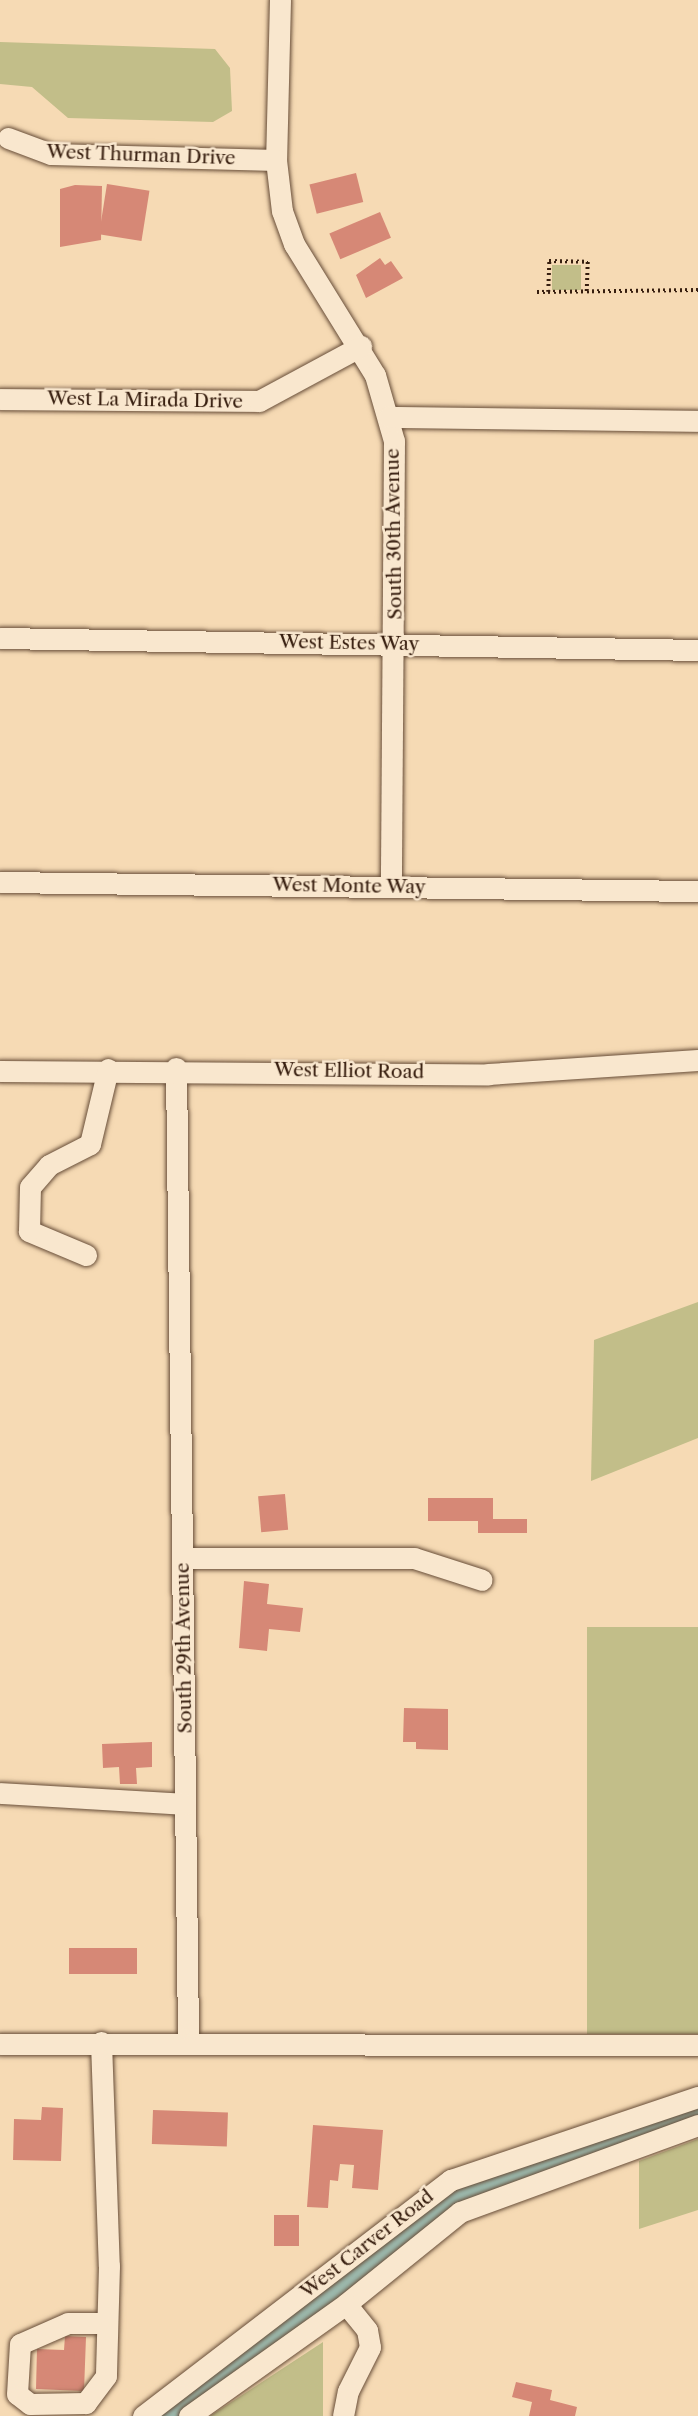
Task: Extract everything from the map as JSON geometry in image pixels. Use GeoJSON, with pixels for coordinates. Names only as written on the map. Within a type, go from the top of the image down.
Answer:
{"type":"FeatureCollection","features":[{"type":"Feature","properties":{"kind":"street","name":"South 30th Avenue"},"geometry":{"type":"LineString","coordinates":[[280,0],[276,160],[282,211],[294,244],[361,346],[389,417],[397,481],[391,887]]}},
{"type":"Feature","properties":{"kind":"street","name":"West Thurman Drive"},"geometry":{"type":"LineString","coordinates":[[8,138],[51,154],[276,160]]}},
{"type":"Feature","properties":{"kind":"street","name":"West La Mirada Drive"},"geometry":{"type":"LineString","coordinates":[[0,399],[259,401],[361,346]]}},
{"type":"Feature","properties":{"kind":"street"},"geometry":{"type":"LineString","coordinates":[[389,417],[698,421]]}},
{"type":"Feature","properties":{"kind":"street","name":"West Estes Way"},"geometry":{"type":"LineString","coordinates":[[0,638],[698,650]]}},
{"type":"Feature","properties":{"kind":"street","name":"West Monte Way"},"geometry":{"type":"LineString","coordinates":[[0,882],[698,891]]}},
{"type":"Feature","properties":{"kind":"street","name":"West Elliot Road"},"geometry":{"type":"LineString","coordinates":[[0,1071],[176,1068],[488,1074],[698,1060]]}},
{"type":"Feature","properties":{"kind":"street","name":"South 29th Avenue"},"geometry":{"type":"LineString","coordinates":[[176,1068],[188,2041]]}},
{"type":"Feature","properties":{"kind":"street"},"geometry":{"type":"LineString","coordinates":[[86,1255],[29,1231],[30,1188],[49,1165],[90,1144],[108,1069]]}},
{"type":"Feature","properties":{"kind":"street"},"geometry":{"type":"LineString","coordinates":[[183,1558],[414,1558],[482,1580]]}},
{"type":"Feature","properties":{"kind":"street"},"geometry":{"type":"LineString","coordinates":[[0,1793],[186,1804]]}},
{"type":"Feature","properties":{"kind":"street"},"geometry":{"type":"LineString","coordinates":[[0,2044],[188,2041],[698,2045]]}},
{"type":"Feature","properties":{"kind":"street"},"geometry":{"type":"LineString","coordinates":[[101,2042],[107,2323],[106,2376],[93,2399],[30,2403],[17,2394],[20,2344],[68,2323],[107,2323]]}},
{"type":"Feature","properties":{"kind":"street","name":"West Carver Road"},"geometry":{"type":"LineString","coordinates":[[143,2416],[451,2180],[698,2097]]}},
{"type":"Feature","properties":{"kind":"street"},"geometry":{"type":"LineString","coordinates":[[189,2416],[346,2304],[460,2211],[698,2125]]}},
{"type":"Feature","properties":{"kind":"street"},"geometry":{"type":"LineString","coordinates":[[344,2416],[348,2390],[370,2347],[367,2330],[346,2304]]}},
{"type":"Feature","properties":{"kind":"path"},"geometry":{"type":"LineString","coordinates":[[548,292],[548,261],[588,262],[587,293]]}},
{"type":"Feature","properties":{"kind":"path"},"geometry":{"type":"LineString","coordinates":[[537,292],[698,290]]}},
{"type":"Feature","properties":{"kind":"shaded area"},"geometry":{"type":"Polygon","coordinates":[[[0,42],[215,49],[230,68],[232,111],[213,122],[68,118],[32,87],[0,84],[0,42]]]}},
{"type":"Feature","properties":{"kind":"shaded area"},"geometry":{"type":"Polygon","coordinates":[[[552,265],[581,265],[581,290],[552,290],[552,265]]]}},
{"type":"Feature","properties":{"kind":"shaded area"},"geometry":{"type":"Polygon","coordinates":[[[698,1302],[698,1438],[591,1481],[594,1340],[698,1302]]]}},
{"type":"Feature","properties":{"kind":"shaded area"},"geometry":{"type":"Polygon","coordinates":[[[587,1627],[698,1627],[698,2034],[587,2034],[587,1627]]]}},
{"type":"Feature","properties":{"kind":"shaded area"},"geometry":{"type":"Polygon","coordinates":[[[698,2139],[698,2210],[639,2229],[639,2161],[698,2139]]]}},
{"type":"Feature","properties":{"kind":"shaded area"},"geometry":{"type":"Polygon","coordinates":[[[323,2342],[323,2416],[210,2416],[323,2342]]]}},
{"type":"Feature","properties":{"kind":"building"},"geometry":{"type":"Polygon","coordinates":[[[356,173],[363,202],[317,214],[309,185],[356,173]]]}},
{"type":"Feature","properties":{"kind":"building"},"geometry":{"type":"Polygon","coordinates":[[[107,184],[149,191],[141,241],[99,234],[107,184]]]}},
{"type":"Feature","properties":{"kind":"building"},"geometry":{"type":"Polygon","coordinates":[[[75,185],[102,186],[101,240],[60,247],[60,189],[75,185]]]}},
{"type":"Feature","properties":{"kind":"building"},"geometry":{"type":"Polygon","coordinates":[[[380,212],[391,238],[340,259],[329,233],[380,212]]]}},
{"type":"Feature","properties":{"kind":"building"},"geometry":{"type":"Polygon","coordinates":[[[380,258],[385,265],[391,261],[403,278],[366,298],[356,275],[380,258]]]}},
{"type":"Feature","properties":{"kind":"building"},"geometry":{"type":"Polygon","coordinates":[[[285,1494],[288,1530],[261,1532],[258,1496],[285,1494]]]}},
{"type":"Feature","properties":{"kind":"building"},"geometry":{"type":"Polygon","coordinates":[[[428,1498],[493,1498],[493,1519],[527,1519],[527,1533],[478,1533],[478,1521],[428,1521],[428,1498]]]}},
{"type":"Feature","properties":{"kind":"building"},"geometry":{"type":"Polygon","coordinates":[[[244,1581],[269,1584],[267,1604],[303,1608],[300,1632],[269,1629],[267,1651],[239,1648],[244,1581]]]}},
{"type":"Feature","properties":{"kind":"building"},"geometry":{"type":"Polygon","coordinates":[[[404,1708],[448,1709],[448,1750],[416,1749],[416,1742],[403,1742],[404,1708]]]}},
{"type":"Feature","properties":{"kind":"building"},"geometry":{"type":"Polygon","coordinates":[[[152,1742],[152,1767],[136,1768],[137,1784],[120,1784],[119,1767],[103,1768],[102,1744],[152,1742]]]}},
{"type":"Feature","properties":{"kind":"building"},"geometry":{"type":"Polygon","coordinates":[[[69,1948],[137,1948],[137,1974],[69,1974],[69,1948]]]}},
{"type":"Feature","properties":{"kind":"building"},"geometry":{"type":"Polygon","coordinates":[[[42,2107],[63,2108],[61,2161],[13,2160],[14,2119],[41,2120],[42,2107]]]}},
{"type":"Feature","properties":{"kind":"building"},"geometry":{"type":"Polygon","coordinates":[[[153,2110],[228,2113],[227,2147],[152,2144],[153,2110]]]}},
{"type":"Feature","properties":{"kind":"building"},"geometry":{"type":"Polygon","coordinates":[[[313,2125],[383,2130],[378,2190],[352,2188],[354,2165],[340,2164],[338,2181],[330,2180],[328,2208],[307,2207],[313,2125]]]}},
{"type":"Feature","properties":{"kind":"building"},"geometry":{"type":"Polygon","coordinates":[[[274,2215],[299,2215],[299,2246],[274,2246],[274,2215]]]}},
{"type":"Feature","properties":{"kind":"building"},"geometry":{"type":"Polygon","coordinates":[[[65,2336],[86,2337],[84,2391],[36,2389],[37,2349],[64,2350],[65,2336]]]}},
{"type":"Feature","properties":{"kind":"building"},"geometry":{"type":"Polygon","coordinates":[[[516,2382],[552,2390],[550,2400],[577,2407],[575,2416],[529,2416],[532,2402],[512,2397],[516,2382]]]}},
{"type":"Feature","properties":{"kind":"waterway"},"geometry":{"type":"LineString","coordinates":[[169,2416],[461,2195],[698,2113]]}}]}
